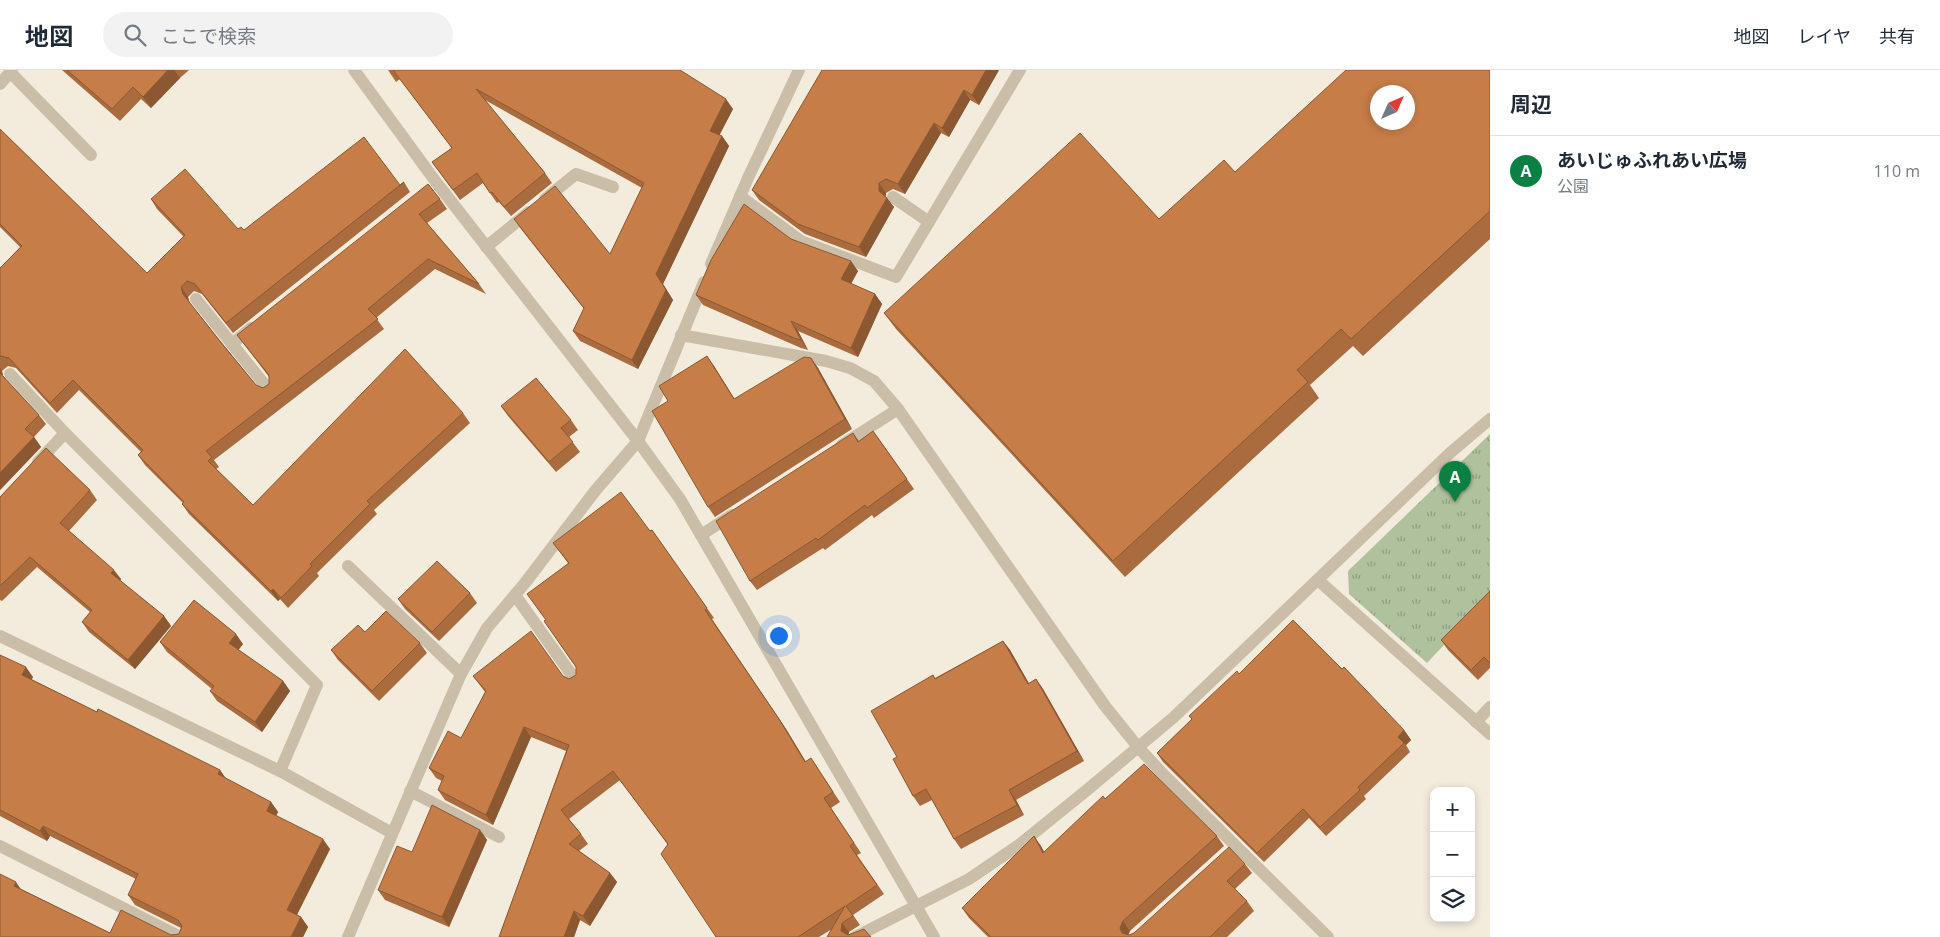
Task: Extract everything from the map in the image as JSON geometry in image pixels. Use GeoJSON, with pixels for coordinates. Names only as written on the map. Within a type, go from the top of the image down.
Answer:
{"type":"FeatureCollection","features":[{"type":"Feature","properties":{"kind":"street"},"geometry":{"type":"LineString","coordinates":[[354,70],[432,185],[486,246],[638,441],[680,499],[934,937]]}},
{"type":"Feature","properties":{"kind":"street"},"geometry":{"type":"LineString","coordinates":[[348,937],[461,674],[487,628],[515,595],[595,490],[638,441],[740,196],[799,70]]}},
{"type":"Feature","properties":{"kind":"street"},"geometry":{"type":"LineString","coordinates":[[740,196],[801,241],[896,277],[1020,70]]}},
{"type":"Feature","properties":{"kind":"street"},"geometry":{"type":"LineString","coordinates":[[0,84],[11,71],[91,155]]}},
{"type":"Feature","properties":{"kind":"street"},"geometry":{"type":"LineString","coordinates":[[486,246],[576,174],[613,187]]}},
{"type":"Feature","properties":{"kind":"street"},"geometry":{"type":"LineString","coordinates":[[893,197],[929,222]]}},
{"type":"Feature","properties":{"kind":"street"},"geometry":{"type":"LineString","coordinates":[[196,300],[269,390]]}},
{"type":"Feature","properties":{"kind":"street"},"geometry":{"type":"LineString","coordinates":[[232,344],[262,320]]}},
{"type":"Feature","properties":{"kind":"street"},"geometry":{"type":"LineString","coordinates":[[681,335],[826,361],[850,368],[874,381],[898,409],[1105,706],[1138,747],[1232,849],[1328,937]]}},
{"type":"Feature","properties":{"kind":"street"},"geometry":{"type":"LineString","coordinates":[[10,374],[65,433],[317,685],[280,772]]}},
{"type":"Feature","properties":{"kind":"street"},"geometry":{"type":"LineString","coordinates":[[832,451],[898,409]]}},
{"type":"Feature","properties":{"kind":"street"},"geometry":{"type":"LineString","coordinates":[[855,937],[969,879],[1019,845],[1174,717],[1450,453],[1490,419]]}},
{"type":"Feature","properties":{"kind":"street"},"geometry":{"type":"LineString","coordinates":[[26,474],[65,433]]}},
{"type":"Feature","properties":{"kind":"street"},"geometry":{"type":"LineString","coordinates":[[701,536],[742,509]]}},
{"type":"Feature","properties":{"kind":"street"},"geometry":{"type":"LineString","coordinates":[[348,566],[461,674]]}},
{"type":"Feature","properties":{"kind":"street"},"geometry":{"type":"LineString","coordinates":[[1318,580],[1490,734]]}},
{"type":"Feature","properties":{"kind":"street"},"geometry":{"type":"LineString","coordinates":[[515,595],[576,681]]}},
{"type":"Feature","properties":{"kind":"street"},"geometry":{"type":"LineString","coordinates":[[0,636],[280,772],[392,833]]}},
{"type":"Feature","properties":{"kind":"street"},"geometry":{"type":"LineString","coordinates":[[1476,722],[1490,707]]}},
{"type":"Feature","properties":{"kind":"street"},"geometry":{"type":"LineString","coordinates":[[410,791],[499,837]]}},
{"type":"Feature","properties":{"kind":"street"},"geometry":{"type":"LineString","coordinates":[[0,846],[181,937]]}},
{"type":"Feature","properties":{"kind":"green space"},"geometry":{"type":"Polygon","coordinates":[[[1490,434],[1490,596],[1427,663],[1349,594],[1348,571],[1490,434]]]}},
{"type":"Feature","properties":{"kind":"building"},"geometry":{"type":"Polygon","coordinates":[[[67,70],[168,70],[143,97],[133,87],[112,109],[67,70]]]}},
{"type":"Feature","properties":{"kind":"building"},"geometry":{"type":"Polygon","coordinates":[[[393,70],[680,70],[726,99],[710,131],[722,136],[656,274],[666,290],[632,360],[573,331],[584,308],[514,219],[555,186],[610,254],[644,183],[476,89],[545,173],[504,207],[492,192],[490,193],[477,173],[453,190],[432,162],[452,148],[393,70]]]}},
{"type":"Feature","properties":{"kind":"building"},"geometry":{"type":"Polygon","coordinates":[[[822,70],[986,70],[972,95],[964,90],[942,128],[934,123],[898,184],[886,179],[879,183],[879,191],[887,198],[859,247],[798,224],[752,190],[822,70]]]}},
{"type":"Feature","properties":{"kind":"building"},"geometry":{"type":"Polygon","coordinates":[[[1346,70],[1490,70],[1490,211],[1351,339],[1341,329],[1297,370],[1308,382],[1113,561],[884,313],[1080,133],[1159,219],[1224,160],[1235,172],[1346,70]]]}},
{"type":"Feature","properties":{"kind":"building"},"geometry":{"type":"Polygon","coordinates":[[[0,129],[147,273],[185,235],[151,199],[185,169],[238,229],[241,227],[244,230],[364,137],[400,185],[404,182],[226,323],[195,284],[187,281],[181,287],[183,294],[219,340],[256,385],[263,388],[269,384],[269,375],[237,335],[428,184],[440,199],[419,214],[479,284],[428,259],[368,309],[378,319],[206,451],[212,457],[208,461],[253,505],[405,349],[463,413],[367,501],[370,504],[310,564],[312,566],[281,598],[273,589],[271,591],[182,504],[184,502],[138,455],[143,450],[73,380],[50,403],[9,358],[0,357],[0,268],[22,246],[0,224],[0,129]]]}},
{"type":"Feature","properties":{"kind":"building"},"geometry":{"type":"Polygon","coordinates":[[[744,204],[791,239],[851,261],[841,279],[875,294],[851,348],[791,321],[801,340],[794,338],[696,295],[711,260],[744,204]]]}},
{"type":"Feature","properties":{"kind":"building"},"geometry":{"type":"Polygon","coordinates":[[[707,356],[734,399],[804,357],[811,358],[845,419],[708,507],[652,411],[668,401],[659,386],[707,356]]]}},
{"type":"Feature","properties":{"kind":"building"},"geometry":{"type":"Polygon","coordinates":[[[0,373],[39,415],[25,429],[34,437],[0,473],[0,373]]]}},
{"type":"Feature","properties":{"kind":"building"},"geometry":{"type":"Polygon","coordinates":[[[536,378],[571,420],[561,428],[573,442],[549,462],[501,406],[536,378]]]}},
{"type":"Feature","properties":{"kind":"building"},"geometry":{"type":"Polygon","coordinates":[[[873,431],[907,479],[867,508],[865,505],[818,540],[816,538],[750,581],[716,521],[853,433],[858,442],[873,431]]]}},
{"type":"Feature","properties":{"kind":"building"},"geometry":{"type":"Polygon","coordinates":[[[46,448],[90,490],[60,523],[114,570],[111,573],[164,616],[128,660],[82,622],[92,610],[30,557],[0,586],[0,497],[46,448]]]}},
{"type":"Feature","properties":{"kind":"building"},"geometry":{"type":"Polygon","coordinates":[[[621,492],[650,531],[652,530],[707,608],[705,610],[779,719],[805,762],[811,758],[833,792],[824,798],[854,843],[850,846],[877,885],[846,906],[853,916],[842,923],[841,931],[848,935],[864,929],[871,937],[827,937],[845,906],[798,937],[716,937],[661,854],[668,844],[613,771],[561,810],[581,834],[569,844],[610,873],[583,916],[574,911],[564,937],[499,937],[569,745],[524,727],[486,815],[438,790],[444,776],[429,768],[448,731],[461,738],[486,691],[473,676],[531,631],[563,676],[569,679],[576,675],[576,667],[527,594],[569,563],[553,543],[621,492]]]}},
{"type":"Feature","properties":{"kind":"building"},"geometry":{"type":"Polygon","coordinates":[[[437,561],[470,593],[432,632],[398,599],[437,561]]]}},
{"type":"Feature","properties":{"kind":"building"},"geometry":{"type":"Polygon","coordinates":[[[1490,591],[1490,663],[1484,657],[1471,670],[1441,640],[1490,591]]]}},
{"type":"Feature","properties":{"kind":"building"},"geometry":{"type":"Polygon","coordinates":[[[194,600],[236,634],[229,643],[283,681],[255,722],[210,691],[214,686],[160,642],[194,600]]]}},
{"type":"Feature","properties":{"kind":"building"},"geometry":{"type":"Polygon","coordinates":[[[386,611],[420,643],[372,691],[331,650],[358,625],[365,632],[386,611]]]}},
{"type":"Feature","properties":{"kind":"building"},"geometry":{"type":"Polygon","coordinates":[[[1293,620],[1342,669],[1344,667],[1404,730],[1398,737],[1404,743],[1358,787],[1360,790],[1320,827],[1303,809],[1257,853],[1157,753],[1192,719],[1189,716],[1237,671],[1239,674],[1293,620]]]}},
{"type":"Feature","properties":{"kind":"building"},"geometry":{"type":"Polygon","coordinates":[[[1003,641],[1028,684],[1036,679],[1077,751],[1009,790],[1017,805],[954,839],[926,789],[913,796],[893,759],[897,757],[871,711],[933,675],[935,679],[1003,641]]]}},
{"type":"Feature","properties":{"kind":"building"},"geometry":{"type":"Polygon","coordinates":[[[0,655],[26,667],[22,675],[97,712],[98,709],[220,770],[218,774],[271,802],[267,811],[323,839],[287,910],[301,917],[291,937],[0,937],[0,874],[16,882],[14,886],[110,933],[121,910],[171,935],[179,934],[182,926],[178,920],[128,895],[138,874],[43,826],[40,831],[0,810],[0,655]]]}},
{"type":"Feature","properties":{"kind":"building"},"geometry":{"type":"Polygon","coordinates":[[[1144,764],[1217,836],[1123,921],[1120,928],[1122,933],[1129,935],[1134,933],[1229,847],[1245,864],[1227,881],[1247,901],[1210,937],[991,937],[962,908],[1034,836],[1043,853],[1103,796],[1105,799],[1144,764]]]}},
{"type":"Feature","properties":{"kind":"building"},"geometry":{"type":"Polygon","coordinates":[[[432,805],[480,830],[442,917],[378,890],[397,846],[412,852],[432,805]]]}},
{"type":"Feature","properties":{"kind":"place","name":"あいじゅふれあい広場"},"geometry":{"type":"Point","coordinates":[1455,502]}}]}
